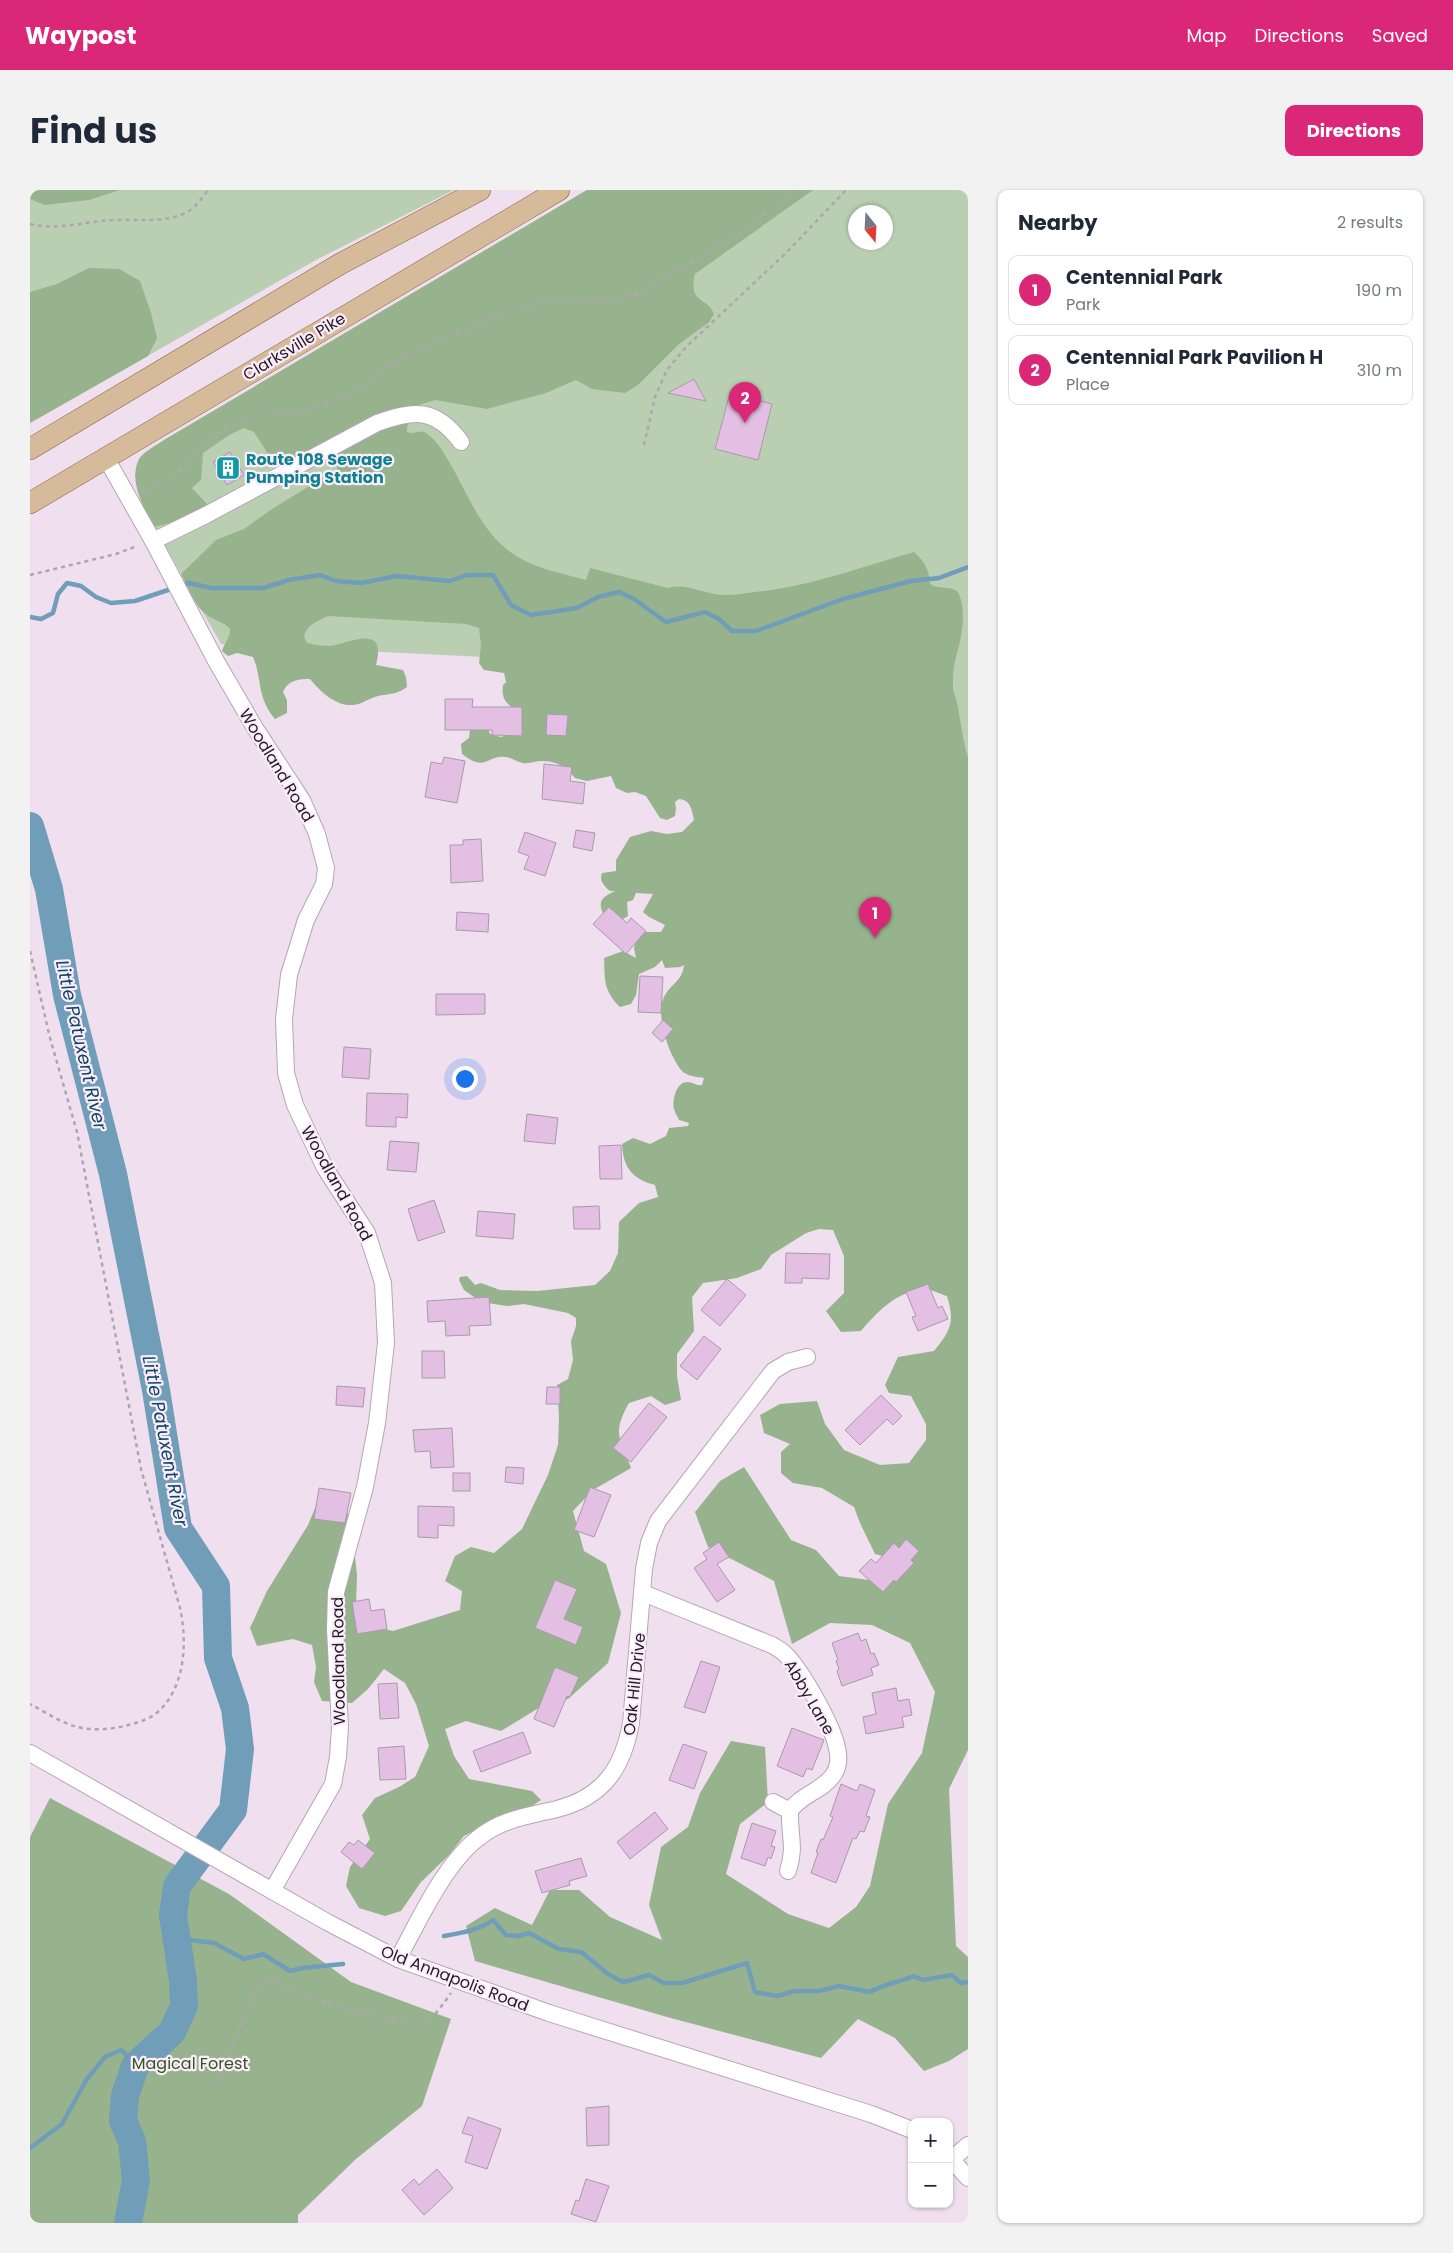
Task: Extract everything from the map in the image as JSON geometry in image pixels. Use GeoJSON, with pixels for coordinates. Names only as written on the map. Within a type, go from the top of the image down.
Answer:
{"type":"FeatureCollection","features":[{"type":"Feature","properties":{"kind":"main road"},"geometry":{"type":"LineString","coordinates":[[30,449],[340,264],[480,190]]}},
{"type":"Feature","properties":{"kind":"main road","name":"Clarksville Pike"},"geometry":{"type":"LineString","coordinates":[[30,503],[559,190]]}},
{"type":"Feature","properties":{"kind":"street"},"geometry":{"type":"LineString","coordinates":[[152,541],[206,515],[376,423],[398,415],[416,412],[429,415],[442,421],[461,442]]}},
{"type":"Feature","properties":{"kind":"street","name":"Woodland Road"},"geometry":{"type":"LineString","coordinates":[[106,458],[173,579],[220,670],[302,800],[323,851],[326,868],[324,884],[306,920],[289,975],[284,1022],[286,1073],[295,1105],[325,1168],[366,1233],[383,1283],[386,1342],[377,1423],[365,1487],[336,1592],[340,1727],[338,1756],[333,1784],[272,1891]]}},
{"type":"Feature","properties":{"kind":"street","name":"Oak Hill Drive"},"geometry":{"type":"LineString","coordinates":[[398,1959],[436,1890],[458,1859],[475,1840],[495,1825],[560,1808],[584,1799],[603,1785],[617,1769],[627,1746],[631,1723],[644,1569],[649,1543],[658,1521],[773,1371],[788,1362],[806,1357]]}},
{"type":"Feature","properties":{"kind":"street","name":"Abby Lane"},"geometry":{"type":"LineString","coordinates":[[643,1593],[772,1645],[786,1654],[796,1666],[830,1727],[837,1746],[838,1758],[835,1772],[829,1781],[803,1797],[790,1811]]}},
{"type":"Feature","properties":{"kind":"street","name":"Old Annapolis Road"},"geometry":{"type":"LineString","coordinates":[[30,1753],[272,1891],[398,1959],[549,2013],[871,2114],[908,2128]]}},
{"type":"Feature","properties":{"kind":"street"},"geometry":{"type":"LineString","coordinates":[[772,1802],[790,1811],[789,1827],[794,1845],[788,1871]]}},
{"type":"Feature","properties":{"kind":"street"},"geometry":{"type":"LineString","coordinates":[[953,2156],[968,2145]]}},
{"type":"Feature","properties":{"kind":"street"},"geometry":{"type":"LineString","coordinates":[[953,2160],[968,2178]]}},
{"type":"Feature","properties":{"kind":"path"},"geometry":{"type":"LineString","coordinates":[[30,224],[43,228],[116,220],[165,220],[185,214],[198,204],[208,190]]}},
{"type":"Feature","properties":{"kind":"path"},"geometry":{"type":"LineString","coordinates":[[130,501],[169,479],[182,469],[207,438],[227,427],[250,417],[299,413],[322,406],[350,394],[392,363],[480,322],[515,309],[551,299],[615,300],[637,294],[736,236],[797,190]]}},
{"type":"Feature","properties":{"kind":"path"},"geometry":{"type":"LineString","coordinates":[[644,445],[655,397],[667,370],[686,347],[787,252],[846,190]]}},
{"type":"Feature","properties":{"kind":"path"},"geometry":{"type":"LineString","coordinates":[[30,575],[116,554],[152,541]]}},
{"type":"Feature","properties":{"kind":"path"},"geometry":{"type":"LineString","coordinates":[[30,951],[50,1038],[77,1132],[141,1469],[185,1631],[181,1670],[172,1693],[161,1710],[142,1722],[117,1728],[92,1729],[72,1725],[30,1704]]}},
{"type":"Feature","properties":{"kind":"path"},"geometry":{"type":"LineString","coordinates":[[216,2085],[255,1993],[267,1980],[278,1981],[309,1997],[335,2005],[411,2024],[426,2022],[459,1982]]}},
{"type":"Feature","properties":{"kind":"green space"},"geometry":{"type":"Polygon","coordinates":[[[30,190],[454,190],[316,260],[30,423],[30,190]]]}},
{"type":"Feature","properties":{"kind":"green space"},"geometry":{"type":"Polygon","coordinates":[[[30,190],[120,190],[89,200],[45,205],[30,199],[30,190]]]}},
{"type":"Feature","properties":{"kind":"green space"},"geometry":{"type":"Polygon","coordinates":[[[587,190],[968,190],[968,1253],[888,677],[221,644],[143,507],[135,475],[140,458],[164,440],[587,190]]]}},
{"type":"Feature","properties":{"kind":"green space"},"geometry":{"type":"Polygon","coordinates":[[[587,190],[813,190],[695,274],[694,291],[696,296],[711,308],[714,314],[709,322],[678,345],[638,385],[625,393],[592,389],[576,380],[546,393],[487,409],[435,400],[419,405],[407,427],[407,432],[424,432],[431,436],[439,445],[474,508],[497,540],[518,557],[534,565],[586,580],[590,568],[668,588],[690,588],[720,595],[795,586],[914,552],[926,566],[930,584],[958,592],[963,608],[962,626],[954,664],[953,688],[968,757],[968,1750],[949,1789],[956,1946],[968,1957],[968,2049],[949,2061],[924,2071],[895,2038],[858,2019],[821,2058],[667,2017],[475,1961],[466,1926],[495,1908],[532,1925],[550,1890],[579,1890],[610,1917],[662,1940],[649,1905],[661,1847],[688,1827],[700,1793],[731,1741],[765,1747],[768,1802],[740,1824],[726,1874],[788,1914],[829,1928],[856,1907],[870,1886],[888,1804],[922,1753],[935,1692],[910,1643],[872,1625],[830,1623],[792,1644],[774,1581],[708,1547],[695,1512],[720,1481],[744,1467],[791,1540],[816,1550],[839,1576],[869,1580],[893,1559],[875,1554],[854,1507],[822,1488],[793,1483],[781,1473],[781,1452],[790,1444],[764,1433],[760,1415],[780,1404],[817,1401],[825,1424],[844,1450],[880,1465],[909,1463],[926,1440],[926,1424],[911,1396],[889,1393],[885,1385],[898,1357],[934,1351],[944,1337],[948,1331],[951,1319],[947,1296],[927,1289],[905,1294],[888,1304],[861,1331],[841,1332],[826,1311],[844,1293],[844,1256],[833,1230],[819,1229],[806,1233],[771,1255],[761,1269],[737,1278],[703,1283],[692,1297],[694,1331],[677,1354],[677,1376],[681,1400],[665,1405],[651,1396],[629,1403],[620,1422],[619,1430],[621,1443],[631,1468],[593,1490],[573,1511],[584,1551],[606,1564],[621,1613],[608,1663],[568,1699],[537,1709],[501,1731],[466,1721],[445,1729],[454,1756],[469,1779],[532,1791],[541,1800],[529,1808],[502,1816],[464,1836],[448,1856],[421,1882],[401,1911],[385,1916],[359,1908],[346,1886],[350,1867],[370,1839],[362,1815],[375,1798],[415,1777],[429,1746],[416,1704],[405,1683],[384,1669],[368,1689],[352,1703],[322,1701],[314,1682],[316,1667],[312,1645],[293,1639],[257,1646],[250,1628],[267,1591],[308,1525],[316,1506],[339,1498],[351,1520],[357,1575],[356,1606],[364,1624],[393,1631],[460,1610],[462,1591],[445,1581],[455,1556],[471,1547],[494,1553],[522,1529],[548,1475],[558,1445],[557,1385],[568,1379],[573,1360],[571,1341],[576,1326],[576,1318],[568,1313],[524,1304],[507,1306],[481,1302],[464,1290],[459,1280],[460,1277],[467,1276],[475,1285],[481,1283],[500,1290],[537,1291],[595,1285],[610,1271],[618,1253],[619,1222],[639,1203],[658,1197],[655,1185],[640,1179],[630,1171],[624,1159],[622,1144],[633,1138],[650,1144],[666,1136],[669,1128],[688,1126],[689,1123],[679,1120],[674,1110],[676,1092],[683,1083],[689,1082],[702,1085],[704,1078],[684,1073],[677,1064],[668,1046],[661,1014],[664,997],[679,979],[684,965],[665,968],[662,960],[655,967],[639,974],[636,995],[631,1004],[620,1007],[614,1001],[606,984],[604,958],[623,951],[636,958],[634,948],[637,936],[645,932],[661,932],[665,925],[643,912],[653,894],[636,893],[633,900],[627,902],[628,916],[618,922],[607,921],[602,911],[601,903],[605,897],[615,891],[610,891],[606,887],[601,876],[602,873],[616,871],[616,860],[630,837],[651,831],[667,834],[682,832],[694,820],[692,809],[688,803],[679,799],[675,802],[675,816],[667,820],[660,818],[646,796],[635,792],[627,793],[616,788],[611,776],[587,781],[575,778],[557,763],[542,761],[523,763],[510,758],[499,757],[482,763],[470,760],[462,754],[461,744],[469,738],[470,729],[487,726],[490,734],[501,737],[510,734],[516,710],[507,703],[504,697],[503,685],[506,682],[504,673],[484,670],[479,663],[481,645],[479,628],[466,624],[328,616],[307,629],[304,637],[307,643],[330,646],[357,640],[372,640],[376,644],[378,652],[376,665],[403,670],[407,687],[359,704],[346,705],[328,697],[310,679],[298,680],[288,685],[283,692],[287,700],[287,713],[275,719],[262,696],[253,657],[237,653],[228,656],[222,651],[230,629],[225,624],[202,611],[195,602],[181,574],[216,540],[244,529],[272,509],[337,469],[337,463],[331,459],[305,467],[275,465],[254,432],[244,428],[238,430],[203,453],[201,480],[192,488],[207,504],[188,518],[154,527],[136,485],[136,467],[141,456],[164,440],[587,190]]]}},
{"type":"Feature","properties":{"kind":"green space"},"geometry":{"type":"Polygon","coordinates":[[[89,268],[119,269],[140,281],[157,338],[148,356],[30,423],[30,292],[57,284],[89,268]]]}},
{"type":"Feature","properties":{"kind":"green space","name":"Magical Forest"},"geometry":{"type":"Polygon","coordinates":[[[50,1798],[229,1894],[351,1982],[451,2019],[422,2106],[356,2159],[298,2215],[298,2223],[30,2223],[30,1837],[50,1798]]]}},
{"type":"Feature","properties":{"kind":"building"},"geometry":{"type":"Polygon","coordinates":[[[694,379],[706,401],[668,393],[694,379]]]}},
{"type":"Feature","properties":{"kind":"building"},"geometry":{"type":"Polygon","coordinates":[[[730,393],[772,404],[758,460],[715,449],[730,393]]]}},
{"type":"Feature","properties":{"kind":"building","name":"Route 108 Sewage Pumping Station"},"geometry":{"type":"Polygon","coordinates":[[[230,452],[244,475],[227,485],[213,462],[230,452]]]}},
{"type":"Feature","properties":{"kind":"building"},"geometry":{"type":"Polygon","coordinates":[[[445,699],[473,699],[472,707],[522,707],[522,736],[492,735],[492,730],[445,730],[445,699]]]}},
{"type":"Feature","properties":{"kind":"building"},"geometry":{"type":"Polygon","coordinates":[[[547,714],[568,715],[566,736],[546,735],[547,714]]]}},
{"type":"Feature","properties":{"kind":"building"},"geometry":{"type":"Polygon","coordinates":[[[444,757],[465,761],[457,803],[425,797],[431,762],[442,764],[444,757]]]}},
{"type":"Feature","properties":{"kind":"building"},"geometry":{"type":"Polygon","coordinates":[[[544,764],[572,767],[570,781],[585,783],[583,804],[542,799],[544,764]]]}},
{"type":"Feature","properties":{"kind":"building"},"geometry":{"type":"Polygon","coordinates":[[[576,830],[595,833],[592,851],[573,847],[576,830]]]}},
{"type":"Feature","properties":{"kind":"building"},"geometry":{"type":"Polygon","coordinates":[[[525,832],[556,843],[545,876],[524,869],[529,856],[518,852],[525,832]]]}},
{"type":"Feature","properties":{"kind":"building"},"geometry":{"type":"Polygon","coordinates":[[[481,839],[483,881],[451,883],[450,845],[463,845],[463,840],[481,839]]]}},
{"type":"Feature","properties":{"kind":"building"},"geometry":{"type":"Polygon","coordinates":[[[609,907],[627,923],[631,918],[646,931],[626,954],[593,924],[609,907]]]}},
{"type":"Feature","properties":{"kind":"building"},"geometry":{"type":"Polygon","coordinates":[[[457,912],[489,914],[488,932],[456,930],[457,912]]]}},
{"type":"Feature","properties":{"kind":"building"},"geometry":{"type":"Polygon","coordinates":[[[640,976],[663,977],[661,1013],[638,1012],[640,976]]]}},
{"type":"Feature","properties":{"kind":"building"},"geometry":{"type":"Polygon","coordinates":[[[436,994],[485,994],[485,1014],[436,1015],[436,994]]]}},
{"type":"Feature","properties":{"kind":"building"},"geometry":{"type":"Polygon","coordinates":[[[663,1020],[673,1029],[662,1042],[652,1033],[663,1020]]]}},
{"type":"Feature","properties":{"kind":"building"},"geometry":{"type":"Polygon","coordinates":[[[344,1047],[371,1049],[369,1079],[342,1077],[344,1047]]]}},
{"type":"Feature","properties":{"kind":"building"},"geometry":{"type":"Polygon","coordinates":[[[367,1093],[408,1094],[407,1118],[396,1117],[396,1127],[366,1126],[367,1093]]]}},
{"type":"Feature","properties":{"kind":"building"},"geometry":{"type":"Polygon","coordinates":[[[527,1114],[558,1118],[555,1144],[524,1141],[527,1114]]]}},
{"type":"Feature","properties":{"kind":"building"},"geometry":{"type":"Polygon","coordinates":[[[390,1141],[419,1143],[416,1172],[387,1170],[390,1141]]]}},
{"type":"Feature","properties":{"kind":"building"},"geometry":{"type":"Polygon","coordinates":[[[621,1145],[622,1179],[600,1179],[599,1146],[621,1145]]]}},
{"type":"Feature","properties":{"kind":"building"},"geometry":{"type":"Polygon","coordinates":[[[434,1200],[445,1232],[418,1241],[408,1209],[434,1200]]]}},
{"type":"Feature","properties":{"kind":"building"},"geometry":{"type":"Polygon","coordinates":[[[599,1206],[600,1229],[574,1229],[573,1207],[599,1206]]]}},
{"type":"Feature","properties":{"kind":"building"},"geometry":{"type":"Polygon","coordinates":[[[478,1211],[515,1214],[513,1239],[476,1236],[478,1211]]]}},
{"type":"Feature","properties":{"kind":"building"},"geometry":{"type":"Polygon","coordinates":[[[786,1253],[830,1254],[829,1279],[802,1278],[802,1283],[785,1283],[786,1253]]]}},
{"type":"Feature","properties":{"kind":"building"},"geometry":{"type":"Polygon","coordinates":[[[727,1279],[746,1295],[720,1326],[701,1310],[727,1279]]]}},
{"type":"Feature","properties":{"kind":"building"},"geometry":{"type":"Polygon","coordinates":[[[928,1284],[938,1308],[942,1306],[948,1319],[918,1331],[912,1317],[916,1316],[906,1292],[928,1284]]]}},
{"type":"Feature","properties":{"kind":"building"},"geometry":{"type":"Polygon","coordinates":[[[489,1297],[491,1325],[469,1326],[470,1335],[446,1336],[445,1321],[428,1322],[427,1301],[489,1297]]]}},
{"type":"Feature","properties":{"kind":"building"},"geometry":{"type":"Polygon","coordinates":[[[704,1336],[721,1349],[697,1380],[680,1366],[704,1336]]]}},
{"type":"Feature","properties":{"kind":"building"},"geometry":{"type":"Polygon","coordinates":[[[422,1351],[444,1351],[445,1378],[422,1378],[422,1351]]]}},
{"type":"Feature","properties":{"kind":"building"},"geometry":{"type":"Polygon","coordinates":[[[337,1386],[365,1388],[363,1407],[336,1405],[337,1386]]]}},
{"type":"Feature","properties":{"kind":"building"},"geometry":{"type":"Polygon","coordinates":[[[547,1387],[560,1387],[560,1404],[546,1404],[547,1387]]]}},
{"type":"Feature","properties":{"kind":"building"},"geometry":{"type":"Polygon","coordinates":[[[881,1395],[902,1416],[893,1425],[887,1419],[860,1445],[845,1430],[881,1395]]]}},
{"type":"Feature","properties":{"kind":"building"},"geometry":{"type":"Polygon","coordinates":[[[649,1403],[667,1417],[631,1462],[613,1448],[649,1403]]]}},
{"type":"Feature","properties":{"kind":"building"},"geometry":{"type":"Polygon","coordinates":[[[452,1428],[454,1467],[431,1468],[430,1451],[415,1452],[413,1430],[452,1428]]]}},
{"type":"Feature","properties":{"kind":"building"},"geometry":{"type":"Polygon","coordinates":[[[506,1467],[524,1468],[523,1484],[505,1482],[506,1467]]]}},
{"type":"Feature","properties":{"kind":"building"},"geometry":{"type":"Polygon","coordinates":[[[453,1473],[470,1473],[470,1491],[453,1491],[453,1473]]]}},
{"type":"Feature","properties":{"kind":"building"},"geometry":{"type":"Polygon","coordinates":[[[590,1487],[611,1495],[594,1537],[574,1530],[590,1487]]]}},
{"type":"Feature","properties":{"kind":"building"},"geometry":{"type":"Polygon","coordinates":[[[319,1488],[351,1493],[345,1523],[314,1519],[319,1488]]]}},
{"type":"Feature","properties":{"kind":"building"},"geometry":{"type":"Polygon","coordinates":[[[418,1506],[454,1507],[454,1526],[438,1525],[438,1538],[418,1537],[418,1506]]]}},
{"type":"Feature","properties":{"kind":"building"},"geometry":{"type":"Polygon","coordinates":[[[906,1539],[919,1551],[911,1560],[914,1563],[896,1582],[894,1580],[883,1592],[859,1571],[871,1559],[876,1563],[894,1543],[899,1548],[906,1539]]]}},
{"type":"Feature","properties":{"kind":"building"},"geometry":{"type":"Polygon","coordinates":[[[719,1542],[729,1557],[717,1564],[735,1590],[717,1602],[694,1568],[707,1559],[703,1553],[719,1542]]]}},
{"type":"Feature","properties":{"kind":"building"},"geometry":{"type":"Polygon","coordinates":[[[555,1580],[577,1589],[564,1619],[583,1627],[576,1645],[535,1628],[555,1580]]]}},
{"type":"Feature","properties":{"kind":"building"},"geometry":{"type":"Polygon","coordinates":[[[369,1599],[371,1611],[384,1609],[387,1629],[357,1634],[352,1602],[369,1599]]]}},
{"type":"Feature","properties":{"kind":"building"},"geometry":{"type":"Polygon","coordinates":[[[858,1633],[861,1641],[866,1639],[871,1654],[874,1653],[879,1665],[871,1668],[873,1675],[842,1686],[837,1671],[839,1669],[836,1661],[838,1660],[832,1643],[858,1633]]]}},
{"type":"Feature","properties":{"kind":"building"},"geometry":{"type":"Polygon","coordinates":[[[701,1661],[720,1667],[705,1713],[684,1707],[701,1661]]]}},
{"type":"Feature","properties":{"kind":"building"},"geometry":{"type":"Polygon","coordinates":[[[555,1667],[579,1677],[570,1697],[567,1696],[554,1727],[534,1719],[555,1667]]]}},
{"type":"Feature","properties":{"kind":"building"},"geometry":{"type":"Polygon","coordinates":[[[397,1683],[399,1718],[380,1719],[378,1684],[397,1683]]]}},
{"type":"Feature","properties":{"kind":"building"},"geometry":{"type":"Polygon","coordinates":[[[896,1688],[898,1701],[909,1699],[912,1715],[902,1717],[904,1727],[866,1734],[863,1717],[876,1714],[872,1693],[896,1688]]]}},
{"type":"Feature","properties":{"kind":"building"},"geometry":{"type":"Polygon","coordinates":[[[792,1728],[824,1740],[812,1770],[807,1768],[803,1777],[777,1766],[792,1728]]]}},
{"type":"Feature","properties":{"kind":"building"},"geometry":{"type":"Polygon","coordinates":[[[523,1732],[531,1753],[481,1772],[473,1751],[523,1732]]]}},
{"type":"Feature","properties":{"kind":"building"},"geometry":{"type":"Polygon","coordinates":[[[683,1744],[707,1752],[694,1789],[669,1780],[683,1744]]]}},
{"type":"Feature","properties":{"kind":"building"},"geometry":{"type":"Polygon","coordinates":[[[404,1746],[406,1779],[380,1780],[378,1748],[404,1746]]]}},
{"type":"Feature","properties":{"kind":"building"},"geometry":{"type":"Polygon","coordinates":[[[841,1784],[857,1791],[860,1784],[875,1790],[866,1816],[870,1817],[864,1832],[860,1831],[856,1839],[853,1838],[836,1883],[811,1873],[821,1839],[823,1840],[833,1817],[830,1816],[841,1784]]]}},
{"type":"Feature","properties":{"kind":"building"},"geometry":{"type":"Polygon","coordinates":[[[655,1812],[668,1829],[630,1859],[617,1842],[655,1812]]]}},
{"type":"Feature","properties":{"kind":"building"},"geometry":{"type":"Polygon","coordinates":[[[752,1823],[776,1831],[771,1846],[775,1847],[771,1859],[768,1857],[765,1866],[741,1858],[752,1823]]]}},
{"type":"Feature","properties":{"kind":"building"},"geometry":{"type":"Polygon","coordinates":[[[358,1840],[375,1853],[362,1869],[341,1852],[349,1842],[354,1845],[358,1840]]]}},
{"type":"Feature","properties":{"kind":"building"},"geometry":{"type":"Polygon","coordinates":[[[581,1858],[587,1876],[569,1881],[570,1885],[542,1893],[535,1871],[581,1858]]]}},
{"type":"Feature","properties":{"kind":"building"},"geometry":{"type":"Polygon","coordinates":[[[609,2106],[609,2145],[587,2146],[586,2108],[609,2106]]]}},
{"type":"Feature","properties":{"kind":"building"},"geometry":{"type":"Polygon","coordinates":[[[468,2117],[501,2129],[487,2169],[465,2162],[473,2136],[462,2133],[468,2117]]]}},
{"type":"Feature","properties":{"kind":"building"},"geometry":{"type":"Polygon","coordinates":[[[437,2169],[453,2188],[424,2215],[402,2190],[414,2179],[419,2185],[437,2169]]]}},
{"type":"Feature","properties":{"kind":"building"},"geometry":{"type":"Polygon","coordinates":[[[586,2179],[609,2186],[596,2222],[571,2214],[576,2200],[579,2201],[586,2179]]]}},
{"type":"Feature","properties":{"kind":"waterway"},"geometry":{"type":"LineString","coordinates":[[30,617],[41,619],[53,613],[58,594],[67,583],[81,586],[96,597],[111,603],[135,601],[189,583],[211,588],[263,588],[289,580],[320,575],[336,581],[361,583],[397,576],[450,581],[467,575],[493,575],[511,605],[531,615],[577,608],[598,597],[619,592],[634,599],[666,622],[705,612],[719,619],[732,631],[756,631],[843,599],[911,581],[939,578],[968,567]]}},
{"type":"Feature","properties":{"kind":"waterway","name":"Little Patuxent River"},"geometry":{"type":"LineString","coordinates":[[30,826],[49,889],[67,995],[113,1174],[156,1390],[178,1528],[216,1586],[218,1658],[235,1708],[240,1749],[233,1810],[177,1886],[173,1915],[183,1981],[184,2006],[172,2032],[135,2066],[125,2096],[123,2121],[132,2141],[136,2180],[128,2223]]}},
{"type":"Feature","properties":{"kind":"waterway"},"geometry":{"type":"LineString","coordinates":[[444,1936],[463,1933],[493,1920],[506,1935],[519,1936],[529,1933],[559,1949],[581,1952],[608,1974],[623,1982],[649,1975],[664,1983],[682,1983],[747,1963],[755,1992],[778,1996],[794,1991],[819,1991],[839,1986],[870,1992],[914,1976],[923,1980],[952,1975],[961,1983],[968,1982]]}},
{"type":"Feature","properties":{"kind":"waterway"},"geometry":{"type":"LineString","coordinates":[[175,1938],[214,1943],[244,1959],[263,1954],[290,1971],[343,1964]]}},
{"type":"Feature","properties":{"kind":"waterway"},"geometry":{"type":"LineString","coordinates":[[30,2148],[62,2124],[87,2079],[105,2057],[121,2050],[128,2056],[142,2059]]}},
{"type":"Feature","properties":{"kind":"place","name":"Centennial Park Pavilion H"},"geometry":{"type":"Point","coordinates":[745,423]}},
{"type":"Feature","properties":{"kind":"place","name":"Route 108 Sewage Pumping Station"},"geometry":{"type":"Point","coordinates":[228,468]}},
{"type":"Feature","properties":{"kind":"place","name":"Centennial Park"},"geometry":{"type":"Point","coordinates":[875,938]}}]}
